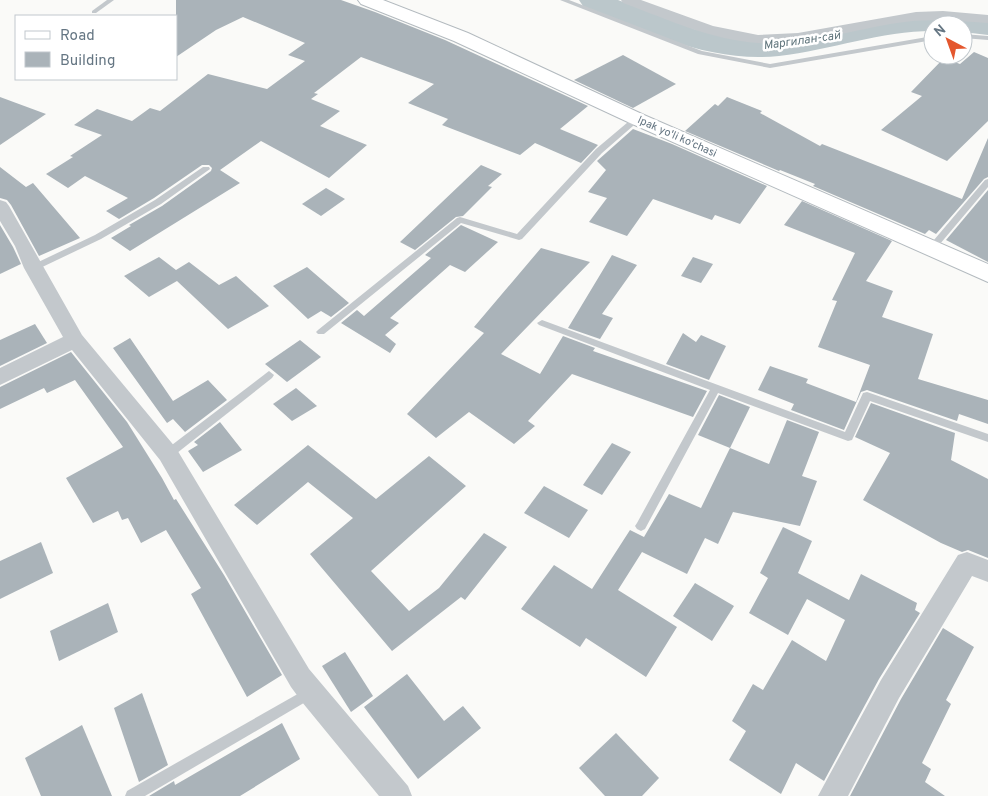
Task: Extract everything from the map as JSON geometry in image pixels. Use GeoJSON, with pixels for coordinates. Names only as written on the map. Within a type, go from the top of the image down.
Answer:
{"type":"FeatureCollection","features":[{"type":"Feature","properties":{"kind":"main road","name":"Ipak yo'li ko'chasi"},"geometry":{"type":"LineString","coordinates":[[367,0],[461,37],[637,120],[988,274]]}},
{"type":"Feature","properties":{"kind":"street"},"geometry":{"type":"LineString","coordinates":[[628,0],[726,35],[760,39],[802,37],[915,16],[939,15],[988,19]]}},
{"type":"Feature","properties":{"kind":"street"},"geometry":{"type":"LineString","coordinates":[[0,206],[75,340],[168,454],[311,692],[398,796]]}},
{"type":"Feature","properties":{"kind":"street"},"geometry":{"type":"LineString","coordinates":[[0,377],[75,340]]}},
{"type":"Feature","properties":{"kind":"street"},"geometry":{"type":"LineString","coordinates":[[832,796],[890,690],[966,563],[988,571]]}},
{"type":"Feature","properties":{"kind":"lane"},"geometry":{"type":"LineString","coordinates":[[94,12],[111,0]]}},
{"type":"Feature","properties":{"kind":"lane"},"geometry":{"type":"LineString","coordinates":[[563,0],[700,53],[770,66],[923,40]]}},
{"type":"Feature","properties":{"kind":"lane"},"geometry":{"type":"LineString","coordinates":[[973,37],[988,38]]}},
{"type":"Feature","properties":{"kind":"lane"},"geometry":{"type":"LineString","coordinates":[[321,332],[460,220],[519,237],[599,151],[637,120]]}},
{"type":"Feature","properties":{"kind":"lane"},"geometry":{"type":"LineString","coordinates":[[33,268],[98,237],[158,202],[206,169]]}},
{"type":"Feature","properties":{"kind":"lane"},"geometry":{"type":"LineString","coordinates":[[931,249],[988,182]]}},
{"type":"Feature","properties":{"kind":"lane"},"geometry":{"type":"LineString","coordinates":[[542,323],[848,437],[867,396],[988,438]]}},
{"type":"Feature","properties":{"kind":"lane"},"geometry":{"type":"LineString","coordinates":[[168,454],[269,375]]}},
{"type":"Feature","properties":{"kind":"lane"},"geometry":{"type":"LineString","coordinates":[[641,526],[716,388]]}},
{"type":"Feature","properties":{"kind":"lane"},"geometry":{"type":"LineString","coordinates":[[132,796],[311,692]]}},
{"type":"Feature","properties":{"kind":"building"},"geometry":{"type":"Polygon","coordinates":[[[176,0],[341,0],[445,40],[588,106],[560,129],[598,145],[581,163],[535,143],[520,155],[442,125],[448,119],[408,103],[434,84],[361,57],[314,93],[318,94],[311,99],[340,111],[320,126],[367,145],[329,178],[261,141],[220,170],[240,183],[130,251],[111,238],[162,206],[211,171],[212,168],[209,165],[202,165],[119,219],[106,211],[128,198],[85,176],[68,188],[46,174],[102,135],[74,125],[97,109],[132,121],[150,108],[160,111],[208,74],[267,89],[305,61],[288,55],[305,43],[243,17],[216,30],[178,56],[178,15],[176,15],[176,0]]]}},
{"type":"Feature","properties":{"kind":"building"},"geometry":{"type":"Polygon","coordinates":[[[973,53],[988,58],[988,121],[947,161],[881,130],[922,96],[911,92],[937,65],[973,65],[973,53]]]}},
{"type":"Feature","properties":{"kind":"building"},"geometry":{"type":"Polygon","coordinates":[[[623,55],[676,84],[633,108],[574,80],[623,55]]]}},
{"type":"Feature","properties":{"kind":"building"},"geometry":{"type":"Polygon","coordinates":[[[0,97],[46,114],[0,145],[0,97]]]}},
{"type":"Feature","properties":{"kind":"building"},"geometry":{"type":"Polygon","coordinates":[[[727,97],[762,111],[760,113],[820,146],[822,144],[962,199],[988,138],[988,177],[984,179],[936,234],[929,230],[925,234],[813,186],[815,184],[779,171],[685,131],[715,104],[718,106],[727,97]]]}},
{"type":"Feature","properties":{"kind":"building"},"geometry":{"type":"Polygon","coordinates":[[[633,129],[767,186],[740,224],[715,215],[712,220],[653,199],[627,236],[589,222],[607,198],[588,192],[606,170],[597,161],[633,129]]]}},
{"type":"Feature","properties":{"kind":"building"},"geometry":{"type":"Polygon","coordinates":[[[481,165],[502,174],[488,186],[492,187],[463,216],[456,217],[415,250],[400,242],[481,165]]]}},
{"type":"Feature","properties":{"kind":"building"},"geometry":{"type":"Polygon","coordinates":[[[0,167],[26,187],[33,183],[80,238],[39,256],[11,205],[7,200],[0,198],[0,167]]]}},
{"type":"Feature","properties":{"kind":"building"},"geometry":{"type":"Polygon","coordinates":[[[326,188],[345,199],[321,216],[302,204],[326,188]]]}},
{"type":"Feature","properties":{"kind":"building"},"geometry":{"type":"Polygon","coordinates":[[[988,190],[988,262],[946,240],[988,190]]]}},
{"type":"Feature","properties":{"kind":"building"},"geometry":{"type":"Polygon","coordinates":[[[802,201],[892,241],[866,281],[893,291],[882,317],[933,334],[918,379],[988,400],[988,424],[959,414],[957,421],[867,390],[861,392],[844,430],[791,410],[794,404],[758,390],[770,366],[808,379],[806,383],[856,402],[870,365],[818,347],[837,301],[832,300],[855,253],[784,225],[802,201]]]}},
{"type":"Feature","properties":{"kind":"building"},"geometry":{"type":"Polygon","coordinates":[[[0,225],[21,264],[0,274],[0,225]]]}},
{"type":"Feature","properties":{"kind":"building"},"geometry":{"type":"Polygon","coordinates":[[[461,225],[498,242],[465,272],[450,265],[390,318],[399,323],[385,335],[396,344],[390,353],[341,323],[357,310],[364,316],[431,258],[425,255],[461,225]]]}},
{"type":"Feature","properties":{"kind":"building"},"geometry":{"type":"Polygon","coordinates":[[[541,248],[590,262],[501,354],[540,374],[563,336],[595,348],[593,351],[707,391],[693,417],[572,374],[528,421],[535,426],[514,444],[469,412],[436,438],[407,414],[484,333],[474,327],[541,248]]]}},
{"type":"Feature","properties":{"kind":"building"},"geometry":{"type":"Polygon","coordinates":[[[612,255],[637,265],[602,314],[613,318],[600,339],[568,328],[612,255]]]}},
{"type":"Feature","properties":{"kind":"building"},"geometry":{"type":"Polygon","coordinates":[[[159,257],[176,270],[189,262],[219,285],[236,276],[269,306],[228,329],[177,281],[149,297],[124,276],[159,257]]]}},
{"type":"Feature","properties":{"kind":"building"},"geometry":{"type":"Polygon","coordinates":[[[693,257],[713,264],[701,283],[681,276],[693,257]]]}},
{"type":"Feature","properties":{"kind":"building"},"geometry":{"type":"Polygon","coordinates":[[[307,267],[349,303],[331,317],[321,311],[308,319],[273,286],[307,267]]]}},
{"type":"Feature","properties":{"kind":"building"},"geometry":{"type":"Polygon","coordinates":[[[35,324],[47,343],[0,366],[0,340],[35,324]]]}},
{"type":"Feature","properties":{"kind":"building"},"geometry":{"type":"Polygon","coordinates":[[[683,333],[696,342],[701,335],[726,346],[709,380],[666,364],[683,333]]]}},
{"type":"Feature","properties":{"kind":"building"},"geometry":{"type":"Polygon","coordinates":[[[130,338],[173,401],[208,380],[227,400],[185,432],[173,419],[167,423],[113,348],[130,338]]]}},
{"type":"Feature","properties":{"kind":"building"},"geometry":{"type":"Polygon","coordinates":[[[300,340],[321,357],[287,382],[265,364],[300,340]]]}},
{"type":"Feature","properties":{"kind":"building"},"geometry":{"type":"Polygon","coordinates":[[[71,352],[127,422],[174,500],[176,499],[224,575],[282,675],[247,697],[191,594],[201,588],[166,530],[141,543],[128,518],[122,520],[118,511],[93,523],[66,478],[123,447],[75,380],[47,393],[44,388],[0,409],[0,387],[71,352]]]}},
{"type":"Feature","properties":{"kind":"building"},"geometry":{"type":"Polygon","coordinates":[[[296,388],[317,406],[292,421],[273,404],[296,388]]]}},
{"type":"Feature","properties":{"kind":"building"},"geometry":{"type":"Polygon","coordinates":[[[719,395],[750,407],[730,448],[698,435],[719,395]]]}},
{"type":"Feature","properties":{"kind":"building"},"geometry":{"type":"Polygon","coordinates":[[[871,403],[955,433],[951,460],[988,479],[988,558],[968,550],[962,552],[941,543],[863,500],[890,453],[855,437],[871,403]]]}},
{"type":"Feature","properties":{"kind":"building"},"geometry":{"type":"Polygon","coordinates":[[[787,420],[819,432],[802,476],[817,481],[800,526],[733,512],[718,544],[705,538],[687,574],[642,552],[618,590],[677,627],[646,677],[586,638],[580,647],[521,609],[554,565],[592,589],[630,530],[644,537],[669,494],[701,508],[730,448],[769,464],[787,420]]]}},
{"type":"Feature","properties":{"kind":"building"},"geometry":{"type":"Polygon","coordinates":[[[220,422],[242,450],[203,472],[188,451],[198,445],[194,442],[220,422]]]}},
{"type":"Feature","properties":{"kind":"building"},"geometry":{"type":"Polygon","coordinates":[[[612,443],[631,452],[602,495],[583,485],[612,443]]]}},
{"type":"Feature","properties":{"kind":"building"},"geometry":{"type":"Polygon","coordinates":[[[308,445],[376,499],[429,456],[466,486],[371,571],[409,611],[439,588],[484,533],[507,547],[465,600],[461,597],[392,651],[310,554],[353,518],[308,482],[257,525],[234,505],[308,445]]]}},
{"type":"Feature","properties":{"kind":"building"},"geometry":{"type":"Polygon","coordinates":[[[544,486],[588,510],[569,538],[524,513],[544,486]]]}},
{"type":"Feature","properties":{"kind":"building"},"geometry":{"type":"Polygon","coordinates":[[[783,527],[812,541],[798,573],[849,600],[861,574],[917,603],[915,610],[920,613],[879,679],[824,781],[796,763],[781,794],[729,760],[746,731],[732,721],[753,684],[763,690],[792,640],[826,661],[845,620],[807,599],[788,635],[749,613],[768,578],[760,573],[783,527]]]}},
{"type":"Feature","properties":{"kind":"building"},"geometry":{"type":"Polygon","coordinates":[[[41,542],[53,573],[0,599],[0,561],[41,542]]]}},
{"type":"Feature","properties":{"kind":"building"},"geometry":{"type":"Polygon","coordinates":[[[695,583],[734,606],[712,641],[673,616],[695,583]]]}},
{"type":"Feature","properties":{"kind":"building"},"geometry":{"type":"Polygon","coordinates":[[[108,603],[118,632],[59,661],[50,631],[108,603]]]}},
{"type":"Feature","properties":{"kind":"building"},"geometry":{"type":"Polygon","coordinates":[[[943,628],[974,647],[946,700],[951,704],[922,763],[931,769],[925,782],[945,796],[850,796],[901,699],[943,628]]]}},
{"type":"Feature","properties":{"kind":"building"},"geometry":{"type":"Polygon","coordinates":[[[345,652],[373,696],[351,712],[322,666],[345,652]]]}},
{"type":"Feature","properties":{"kind":"building"},"geometry":{"type":"Polygon","coordinates":[[[407,674],[444,721],[463,706],[481,728],[418,779],[364,707],[407,674]]]}},
{"type":"Feature","properties":{"kind":"building"},"geometry":{"type":"Polygon","coordinates":[[[142,693],[168,765],[139,782],[114,708],[142,693]]]}},
{"type":"Feature","properties":{"kind":"building"},"geometry":{"type":"Polygon","coordinates":[[[282,723],[300,759],[240,796],[149,796],[174,781],[175,785],[282,723]]]}},
{"type":"Feature","properties":{"kind":"building"},"geometry":{"type":"Polygon","coordinates":[[[82,725],[112,796],[41,796],[25,758],[82,725]]]}},
{"type":"Feature","properties":{"kind":"building"},"geometry":{"type":"Polygon","coordinates":[[[616,733],[659,778],[642,796],[605,796],[579,768],[616,733]]]}},
{"type":"Feature","properties":{"kind":"waterway","name":"Маргилан-сай"},"geometry":{"type":"LineString","coordinates":[[593,0],[683,36],[719,46],[736,48],[780,47],[890,26],[922,22],[988,26]]}}]}
